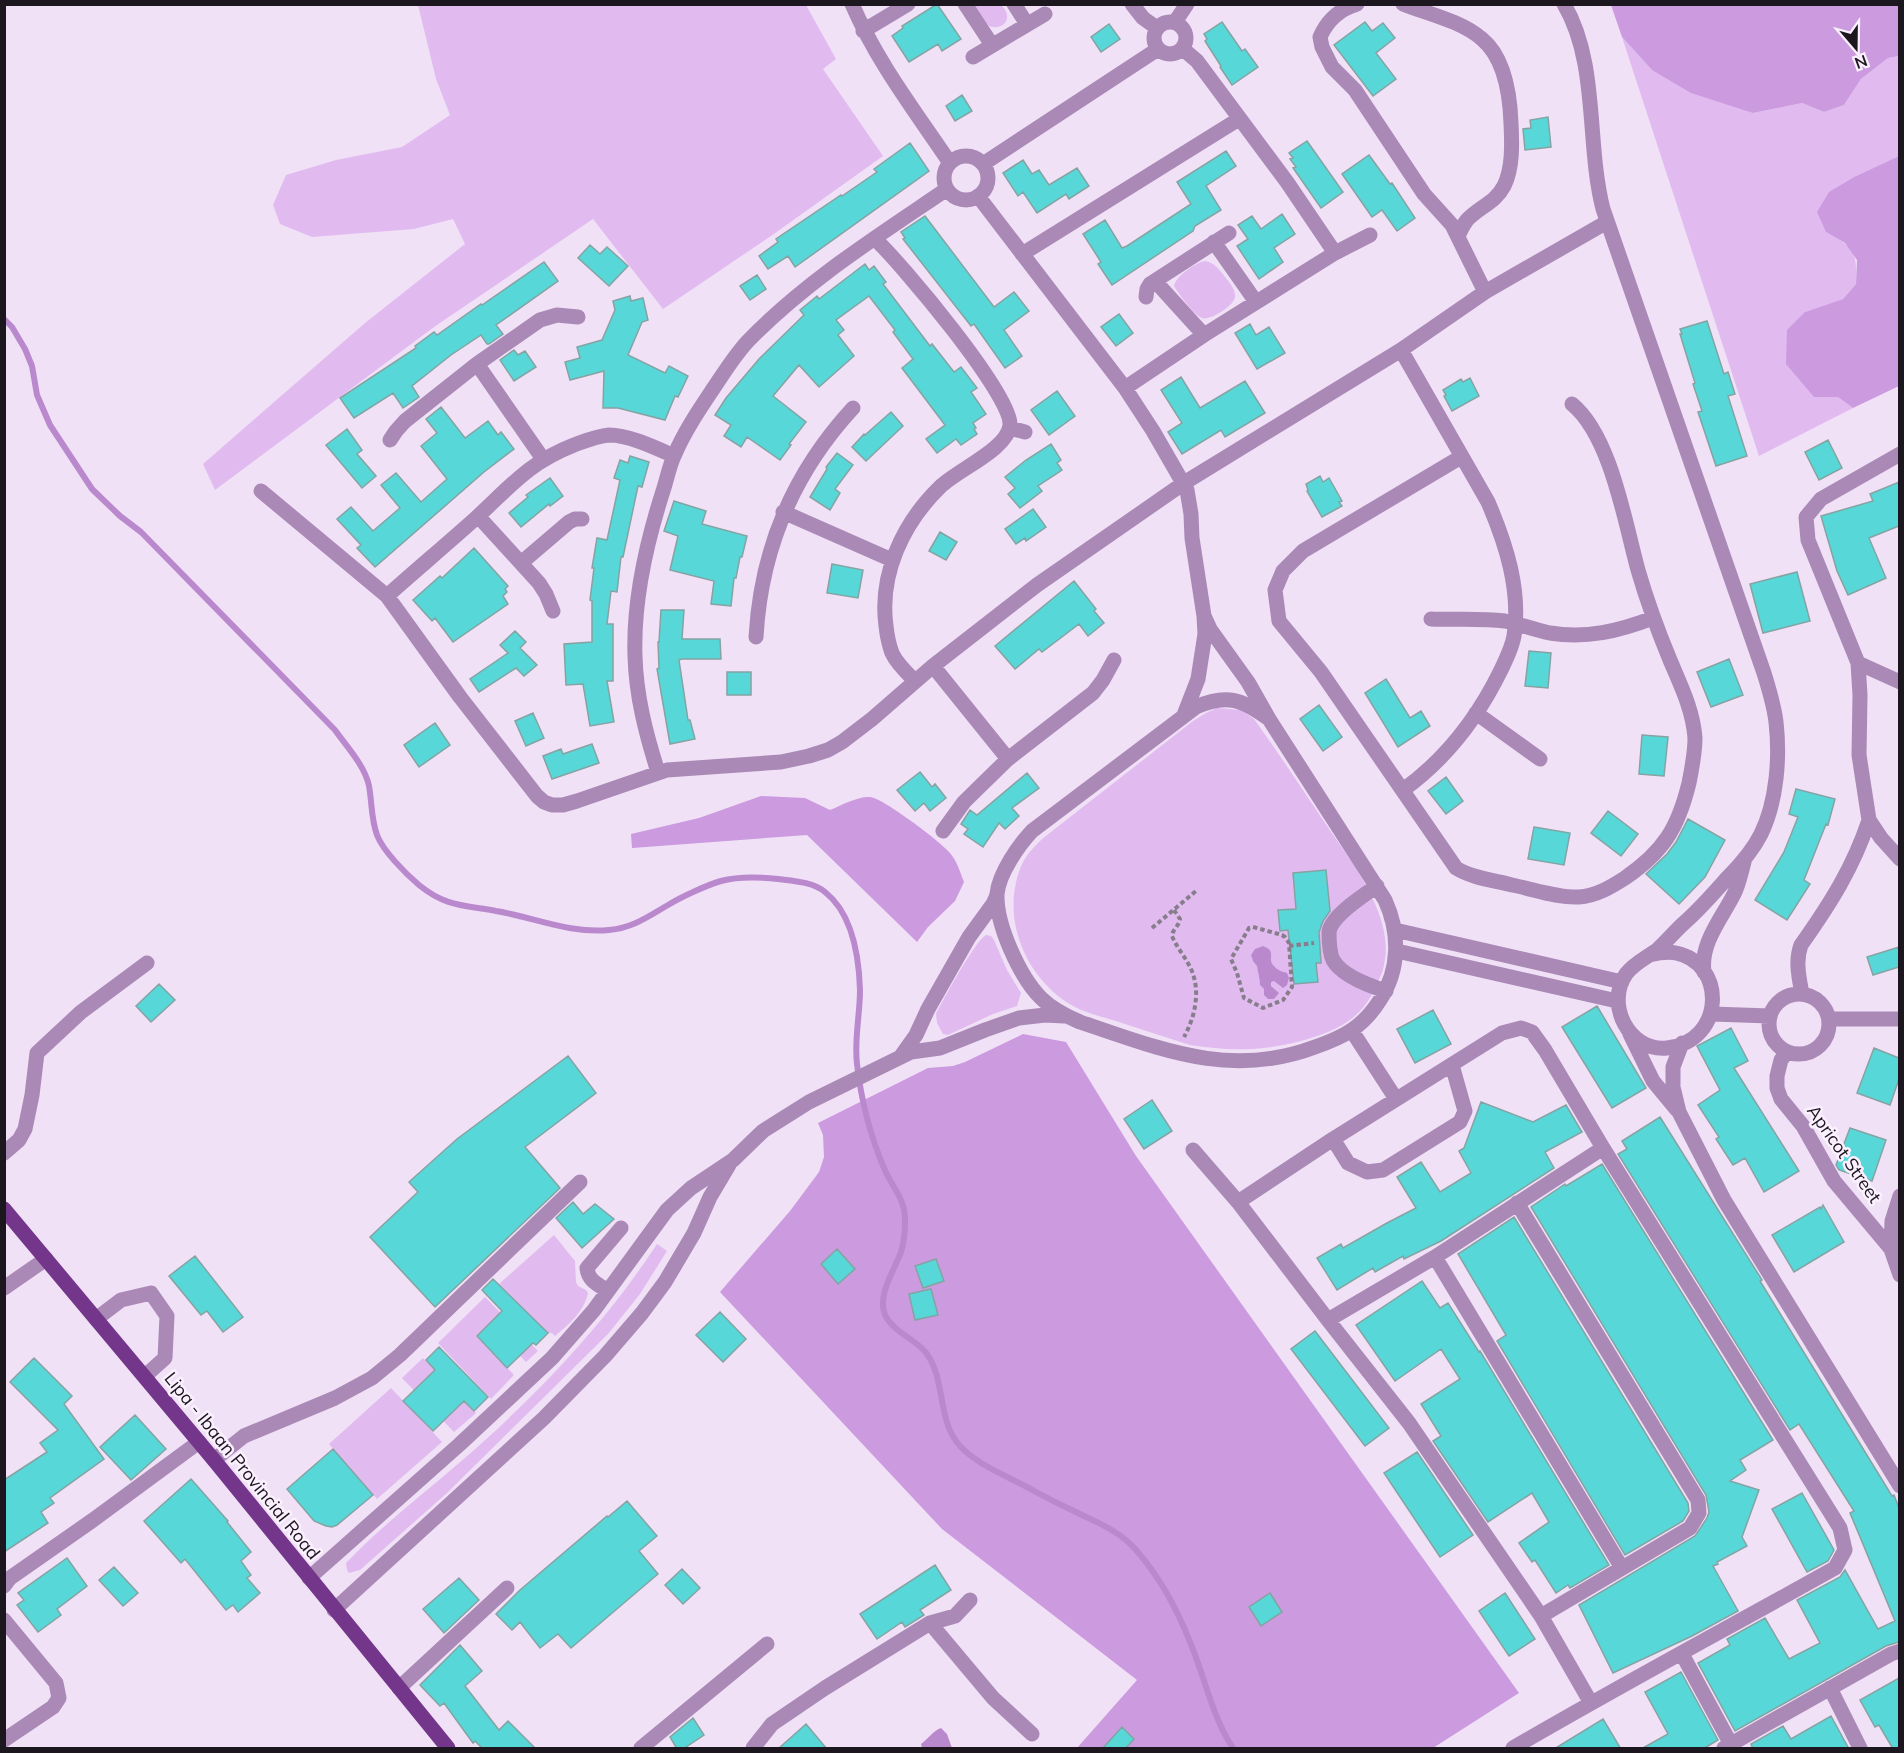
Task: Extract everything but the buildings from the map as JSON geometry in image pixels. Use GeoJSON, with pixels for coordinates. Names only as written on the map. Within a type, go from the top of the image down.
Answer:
{"type":"FeatureCollection","features":[{"type":"Feature","properties":{"kind":"main road","name":"Lipa - Ibaan Provincial Road"},"geometry":{"type":"LineString","coordinates":[[4,1209],[145,1376],[448,1749]]}},
{"type":"Feature","properties":{"kind":"street"},"geometry":{"type":"LineString","coordinates":[[852,4],[863,31],[880,60],[950,163]]}},
{"type":"Feature","properties":{"kind":"street"},"geometry":{"type":"LineString","coordinates":[[863,31],[908,4]]}},
{"type":"Feature","properties":{"kind":"street"},"geometry":{"type":"LineString","coordinates":[[965,4],[992,45]]}},
{"type":"Feature","properties":{"kind":"street"},"geometry":{"type":"LineString","coordinates":[[1014,4],[1027,24]]}},
{"type":"Feature","properties":{"kind":"street"},"geometry":{"type":"LineString","coordinates":[[1132,4],[1148,23],[1157,28]]}},
{"type":"Feature","properties":{"kind":"street"},"geometry":{"type":"LineString","coordinates":[[1175,22],[1187,4]]}},
{"type":"Feature","properties":{"kind":"street"},"geometry":{"type":"LineString","coordinates":[[1357,4],[1332,18],[1324,26],[1320,37],[1326,57],[1332,67],[1355,90],[1424,194],[1448,220],[1485,292]]}},
{"type":"Feature","properties":{"kind":"street"},"geometry":{"type":"LineString","coordinates":[[1403,4],[1467,29],[1481,37],[1490,48],[1508,86],[1511,136],[1507,179],[1498,194],[1485,208],[1468,219],[1458,236]]}},
{"type":"Feature","properties":{"kind":"street"},"geometry":{"type":"LineString","coordinates":[[1564,4],[1578,37],[1586,76],[1596,177],[1607,222],[1772,700],[1778,747],[1773,793],[1761,834],[1745,859],[1694,915],[1627,973],[1617,1001],[1618,1010],[1653,1081],[1679,1112],[1724,1200],[1899,1486]]}},
{"type":"Feature","properties":{"kind":"street"},"geometry":{"type":"LineString","coordinates":[[973,57],[1045,14]]}},
{"type":"Feature","properties":{"kind":"street"},"geometry":{"type":"LineString","coordinates":[[1175,22],[1181,26],[1187,37],[1183,49],[1170,55],[1158,49],[1154,38],[1157,28],[1162,24],[1175,22]]}},
{"type":"Feature","properties":{"kind":"street"},"geometry":{"type":"LineString","coordinates":[[983,164],[1158,49]]}},
{"type":"Feature","properties":{"kind":"street"},"geometry":{"type":"LineString","coordinates":[[1183,49],[1197,61],[1287,182],[1335,253]]}},
{"type":"Feature","properties":{"kind":"street"},"geometry":{"type":"LineString","coordinates":[[1022,254],[1239,119]]}},
{"type":"Feature","properties":{"kind":"street"},"geometry":{"type":"LineString","coordinates":[[967,156],[983,164],[988,175],[986,186],[978,196],[970,200],[961,200],[951,195],[946,189],[945,170],[950,163],[967,156]]}},
{"type":"Feature","properties":{"kind":"street"},"geometry":{"type":"LineString","coordinates":[[658,772],[639,698],[635,656],[636,627],[638,594],[649,534],[674,456],[711,392],[734,357],[748,342],[787,304],[828,271],[946,189]]}},
{"type":"Feature","properties":{"kind":"street"},"geometry":{"type":"LineString","coordinates":[[978,196],[1125,388],[1184,483],[1190,501],[1192,538],[1204,616],[1205,641],[1193,694],[1184,715]]}},
{"type":"Feature","properties":{"kind":"street"},"geometry":{"type":"LineString","coordinates":[[261,491],[387,596],[492,740],[544,802],[562,805],[570,803],[668,770],[781,762],[828,750],[842,742],[933,666],[1037,585],[1184,483],[1401,350],[1485,292],[1607,222]]}},
{"type":"Feature","properties":{"kind":"street"},"geometry":{"type":"LineString","coordinates":[[1146,297],[1150,284],[1228,233]]}},
{"type":"Feature","properties":{"kind":"street"},"geometry":{"type":"LineString","coordinates":[[1125,388],[1256,302],[1335,253],[1370,235]]}},
{"type":"Feature","properties":{"kind":"street"},"geometry":{"type":"LineString","coordinates":[[875,239],[926,295],[994,386],[1006,408],[1010,428],[1006,437],[997,446],[950,478],[926,502],[902,537],[892,560],[885,601],[888,638],[892,654],[915,681]]}},
{"type":"Feature","properties":{"kind":"street"},"geometry":{"type":"LineString","coordinates":[[1214,242],[1256,302]]}},
{"type":"Feature","properties":{"kind":"street"},"geometry":{"type":"LineString","coordinates":[[1155,281],[1204,335]]}},
{"type":"Feature","properties":{"kind":"street"},"geometry":{"type":"LineString","coordinates":[[390,440],[405,421],[477,364],[540,321],[557,315],[578,317]]}},
{"type":"Feature","properties":{"kind":"street"},"geometry":{"type":"LineString","coordinates":[[1401,350],[1488,502],[1505,546],[1514,596],[1515,624],[1508,654],[1476,713],[1444,754],[1414,782],[1403,789]]}},
{"type":"Feature","properties":{"kind":"street"},"geometry":{"type":"LineString","coordinates":[[477,364],[543,459]]}},
{"type":"Feature","properties":{"kind":"street"},"geometry":{"type":"LineString","coordinates":[[1461,457],[1303,551],[1283,571],[1275,590],[1279,621],[1321,672],[1456,868],[1464,873],[1553,894],[1578,897],[1597,893],[1639,868],[1672,833],[1682,810],[1694,759],[1695,740],[1690,709],[1653,618],[1620,500],[1601,447],[1589,422],[1572,404]]}},
{"type":"Feature","properties":{"kind":"street"},"geometry":{"type":"LineString","coordinates":[[756,637],[761,585],[783,512],[812,459],[853,408]]}},
{"type":"Feature","properties":{"kind":"street"},"geometry":{"type":"LineString","coordinates":[[1010,428],[1025,432]]}},
{"type":"Feature","properties":{"kind":"street"},"geometry":{"type":"LineString","coordinates":[[387,596],[478,516],[517,478],[543,459],[589,439],[612,435],[648,445],[674,456]]}},
{"type":"Feature","properties":{"kind":"street"},"geometry":{"type":"LineString","coordinates":[[1899,454],[1821,499],[1806,517],[1808,540],[1858,663],[1859,755],[1869,820],[1899,859]]}},
{"type":"Feature","properties":{"kind":"street"},"geometry":{"type":"LineString","coordinates":[[783,512],[892,560]]}},
{"type":"Feature","properties":{"kind":"street"},"geometry":{"type":"LineString","coordinates":[[478,516],[546,594],[553,611]]}},
{"type":"Feature","properties":{"kind":"street"},"geometry":{"type":"LineString","coordinates":[[521,563],[569,522],[582,519]]}},
{"type":"Feature","properties":{"kind":"street"},"geometry":{"type":"LineString","coordinates":[[309,1578],[552,1359],[608,1292],[667,1210],[691,1188],[733,1160],[763,1131],[809,1102],[911,1052],[950,1045],[1019,1018],[1045,1015],[1067,1017],[1175,1053],[1228,1061],[1267,1060],[1299,1054],[1353,1031],[1370,1014],[1386,991],[1392,976],[1397,951],[1391,913],[1377,886],[1204,616]]}},
{"type":"Feature","properties":{"kind":"street"},"geometry":{"type":"LineString","coordinates":[[1431,619],[1496,621],[1549,633],[1582,635],[1614,631],[1653,618]]}},
{"type":"Feature","properties":{"kind":"street"},"geometry":{"type":"LineString","coordinates":[[943,831],[964,802],[1008,759],[1093,693],[1114,660]]}},
{"type":"Feature","properties":{"kind":"street"},"geometry":{"type":"LineString","coordinates":[[1858,663],[1899,682]]}},
{"type":"Feature","properties":{"kind":"street"},"geometry":{"type":"LineString","coordinates":[[933,666],[1008,759]]}},
{"type":"Feature","properties":{"kind":"street"},"geometry":{"type":"LineString","coordinates":[[900,1057],[916,1035],[928,1009],[969,937],[993,903],[1007,867],[1022,842],[1032,831],[1184,715],[1207,702],[1228,699],[1251,706],[1269,719]]}},
{"type":"Feature","properties":{"kind":"street"},"geometry":{"type":"LineString","coordinates":[[1476,713],[1540,759]]}},
{"type":"Feature","properties":{"kind":"street"},"geometry":{"type":"LineString","coordinates":[[1802,994],[1797,961],[1801,945],[1842,883],[1857,854],[1869,820]]}},
{"type":"Feature","properties":{"kind":"street"},"geometry":{"type":"LineString","coordinates":[[1626,1028],[1639,1040],[1652,1046],[1667,1048],[1682,1043],[1703,1029],[1712,1014],[1713,1002],[1703,964],[1708,941],[1736,890],[1745,859]]}},
{"type":"Feature","properties":{"kind":"street"},"geometry":{"type":"LineString","coordinates":[[1377,886],[1343,913],[1331,925],[1329,932],[1332,959],[1339,968],[1356,979],[1386,991]]}},
{"type":"Feature","properties":{"kind":"street"},"geometry":{"type":"LineString","coordinates":[[997,895],[1004,934],[1025,977],[1041,999],[1067,1017]]}},
{"type":"Feature","properties":{"kind":"street"},"geometry":{"type":"LineString","coordinates":[[1395,930],[1622,982]]}},
{"type":"Feature","properties":{"kind":"street"},"geometry":{"type":"LineString","coordinates":[[1397,951],[1617,1001]]}},
{"type":"Feature","properties":{"kind":"street"},"geometry":{"type":"LineString","coordinates":[[1649,955],[1664,952],[1676,953],[1694,961],[1704,972]]}},
{"type":"Feature","properties":{"kind":"street"},"geometry":{"type":"LineString","coordinates":[[4,1153],[19,1140],[25,1129],[37,1053],[81,1012],[147,963]]}},
{"type":"Feature","properties":{"kind":"street"},"geometry":{"type":"LineString","coordinates":[[1802,994],[1815,998],[1824,1007],[1829,1019],[1827,1035],[1818,1048],[1803,1054],[1787,1052],[1775,1043],[1769,1031],[1770,1016],[1776,1004],[1788,996],[1802,994]]}},
{"type":"Feature","properties":{"kind":"street"},"geometry":{"type":"LineString","coordinates":[[1712,1014],[1770,1016]]}},
{"type":"Feature","properties":{"kind":"street"},"geometry":{"type":"LineString","coordinates":[[1829,1019],[1899,1019]]}},
{"type":"Feature","properties":{"kind":"street"},"geometry":{"type":"LineString","coordinates":[[1238,1202],[1333,1139],[1502,1034],[1521,1028],[1532,1032],[1840,1528],[1845,1550],[1836,1568],[1592,1702],[1513,1749]]}},
{"type":"Feature","properties":{"kind":"street"},"geometry":{"type":"LineString","coordinates":[[1353,1031],[1396,1099]]}},
{"type":"Feature","properties":{"kind":"street"},"geometry":{"type":"LineString","coordinates":[[1679,1112],[1673,1077],[1682,1043]]}},
{"type":"Feature","properties":{"kind":"street","name":"Apricot Street"},"geometry":{"type":"LineString","coordinates":[[1787,1052],[1781,1060],[1777,1076],[1777,1088],[1781,1099],[1803,1126],[1834,1181],[1891,1249],[1899,1275]]}},
{"type":"Feature","properties":{"kind":"street"},"geometry":{"type":"LineString","coordinates":[[1333,1139],[1348,1163],[1367,1172],[1383,1170],[1441,1134],[1460,1122],[1465,1111],[1452,1065]]}},
{"type":"Feature","properties":{"kind":"street"},"geometry":{"type":"LineString","coordinates":[[1328,1320],[1435,1257],[1603,1148]]}},
{"type":"Feature","properties":{"kind":"street"},"geometry":{"type":"LineString","coordinates":[[1193,1150],[1238,1202],[1409,1423],[1541,1616],[1592,1702]]}},
{"type":"Feature","properties":{"kind":"street"},"geometry":{"type":"LineString","coordinates":[[334,1610],[544,1418],[605,1356],[665,1282],[694,1233],[710,1197],[733,1160]]}},
{"type":"Feature","properties":{"kind":"street"},"geometry":{"type":"LineString","coordinates":[[214,1460],[244,1436],[335,1398],[372,1378],[400,1355],[580,1182]]}},
{"type":"Feature","properties":{"kind":"street"},"geometry":{"type":"LineString","coordinates":[[1891,1249],[1892,1221],[1899,1196]]}},
{"type":"Feature","properties":{"kind":"street"},"geometry":{"type":"LineString","coordinates":[[1516,1203],[1698,1500],[1698,1513],[1690,1528],[1541,1616]]}},
{"type":"Feature","properties":{"kind":"street"},"geometry":{"type":"LineString","coordinates":[[608,1292],[590,1279],[587,1275],[587,1268],[621,1228]]}},
{"type":"Feature","properties":{"kind":"street"},"geometry":{"type":"LineString","coordinates":[[1435,1257],[1622,1568]]}},
{"type":"Feature","properties":{"kind":"street"},"geometry":{"type":"LineString","coordinates":[[4,1288],[46,1259]]}},
{"type":"Feature","properties":{"kind":"street"},"geometry":{"type":"LineString","coordinates":[[96,1319],[121,1300],[151,1293],[166,1316],[165,1358],[145,1376]]}},
{"type":"Feature","properties":{"kind":"street"},"geometry":{"type":"LineString","coordinates":[[4,1586],[10,1578],[198,1442]]}},
{"type":"Feature","properties":{"kind":"street"},"geometry":{"type":"LineString","coordinates":[[399,1688],[507,1588]]}},
{"type":"Feature","properties":{"kind":"street"},"geometry":{"type":"LineString","coordinates":[[753,1749],[772,1724],[930,1623],[956,1616],[970,1600]]}},
{"type":"Feature","properties":{"kind":"street"},"geometry":{"type":"LineString","coordinates":[[4,1620],[56,1683],[59,1698],[53,1707],[4,1740]]}},
{"type":"Feature","properties":{"kind":"street"},"geometry":{"type":"LineString","coordinates":[[930,1623],[993,1698],[1032,1734]]}},
{"type":"Feature","properties":{"kind":"street"},"geometry":{"type":"LineString","coordinates":[[641,1749],[767,1644]]}},
{"type":"Feature","properties":{"kind":"street"},"geometry":{"type":"LineString","coordinates":[[1682,1654],[1730,1747],[1830,1688],[1899,1651]]}},
{"type":"Feature","properties":{"kind":"street"},"geometry":{"type":"LineString","coordinates":[[1830,1688],[1860,1749]]}},
{"type":"Feature","properties":{"kind":"path"},"geometry":{"type":"LineString","coordinates":[[1152,928],[1196,891]]}},
{"type":"Feature","properties":{"kind":"path"},"geometry":{"type":"LineString","coordinates":[[1174,910],[1180,919],[1172,936],[1192,972],[1196,985],[1189,1028],[1175,1053]]}},
{"type":"Feature","properties":{"kind":"path"},"geometry":{"type":"LineString","coordinates":[[1256,927],[1266,932],[1278,933],[1285,937],[1289,946],[1292,987],[1290,992],[1283,1000],[1268,1007],[1259,1007],[1246,1001],[1242,996],[1231,959],[1249,928],[1256,927]]}},
{"type":"Feature","properties":{"kind":"shaded area"},"geometry":{"type":"Polygon","coordinates":[[[418,5],[806,5],[836,59],[823,69],[883,156],[663,309],[593,219],[434,327],[215,490],[203,464],[365,323],[465,244],[453,219],[414,229],[312,237],[280,224],[273,205],[286,175],[336,160],[402,147],[450,115],[436,79],[418,5]]]}},
{"type":"Feature","properties":{"kind":"shaded area"},"geometry":{"type":"Polygon","coordinates":[[[974,5],[1001,5],[1007,16],[1005,23],[993,27],[988,25],[974,5]]]}},
{"type":"Feature","properties":{"kind":"shaded area"},"geometry":{"type":"Polygon","coordinates":[[[1611,5],[1899,5],[1899,56],[1888,58],[1861,79],[1844,105],[1824,112],[1802,103],[1753,113],[1691,93],[1652,70],[1622,37],[1611,5]]]}},
{"type":"Feature","properties":{"kind":"shaded area"},"geometry":{"type":"Polygon","coordinates":[[[1622,37],[1652,70],[1753,113],[1802,103],[1824,112],[1844,105],[1861,79],[1888,58],[1899,56],[1899,156],[1856,176],[1826,232],[1843,242],[1852,252],[1856,265],[1856,284],[1843,299],[1805,312],[1814,397],[1838,397],[1853,408],[1759,456],[1622,37]]]}},
{"type":"Feature","properties":{"kind":"shaded area"},"geometry":{"type":"Polygon","coordinates":[[[1899,156],[1899,386],[1853,408],[1838,397],[1814,397],[1786,364],[1787,330],[1805,312],[1843,299],[1856,284],[1857,260],[1845,243],[1826,232],[1817,212],[1829,192],[1856,176],[1899,156]]]}},
{"type":"Feature","properties":{"kind":"shaded area"},"geometry":{"type":"Polygon","coordinates":[[[1204,261],[1218,269],[1231,284],[1235,297],[1231,304],[1216,315],[1202,318],[1195,313],[1174,286],[1178,278],[1186,271],[1204,261]]]}},
{"type":"Feature","properties":{"kind":"shaded area"},"geometry":{"type":"Polygon","coordinates":[[[1217,708],[1241,710],[1254,719],[1356,868],[1376,906],[1383,926],[1386,946],[1383,968],[1363,1008],[1337,1028],[1294,1043],[1243,1049],[1190,1045],[1083,1011],[1056,994],[1042,980],[1030,963],[1015,925],[1016,884],[1022,864],[1033,848],[1193,721],[1217,708]]]}},
{"type":"Feature","properties":{"kind":"shaded area"},"geometry":{"type":"Polygon","coordinates":[[[761,796],[805,798],[830,810],[860,798],[877,799],[924,831],[945,847],[952,856],[964,882],[955,901],[928,927],[917,942],[807,835],[632,848],[631,834],[699,818],[761,796]]]}},
{"type":"Feature","properties":{"kind":"shaded area"},"geometry":{"type":"Polygon","coordinates":[[[986,935],[991,936],[994,940],[1007,970],[1021,993],[1017,1006],[993,1014],[948,1035],[943,1034],[937,1023],[936,1014],[967,959],[986,935]]]}},
{"type":"Feature","properties":{"kind":"shaded area"},"geometry":{"type":"Polygon","coordinates":[[[1263,946],[1270,950],[1274,966],[1287,973],[1289,978],[1287,985],[1283,988],[1274,981],[1271,982],[1271,986],[1279,993],[1274,999],[1268,999],[1264,995],[1257,966],[1251,955],[1255,949],[1263,946]]]}},
{"type":"Feature","properties":{"kind":"shaded area"},"geometry":{"type":"Polygon","coordinates":[[[1023,1034],[1066,1042],[1136,1156],[1519,1693],[1433,1748],[1077,1748],[1137,1680],[942,1529],[720,1292],[790,1211],[819,1172],[824,1157],[823,1135],[818,1123],[928,1068],[953,1066],[965,1062],[1023,1034]]]}},
{"type":"Feature","properties":{"kind":"shaded area"},"geometry":{"type":"Polygon","coordinates":[[[554,1235],[575,1261],[578,1286],[588,1293],[579,1312],[555,1336],[548,1333],[499,1284],[554,1235]]]}},
{"type":"Feature","properties":{"kind":"shaded area"},"geometry":{"type":"Polygon","coordinates":[[[657,1244],[667,1251],[640,1294],[608,1334],[447,1493],[360,1570],[349,1573],[346,1563],[362,1547],[483,1442],[554,1373],[619,1298],[657,1244]]]}},
{"type":"Feature","properties":{"kind":"shaded area"},"geometry":{"type":"Polygon","coordinates":[[[485,1297],[538,1351],[526,1362],[489,1324],[476,1336],[514,1375],[491,1399],[438,1343],[485,1297]]]}},
{"type":"Feature","properties":{"kind":"shaded area"},"geometry":{"type":"Polygon","coordinates":[[[423,1358],[476,1413],[454,1432],[402,1378],[423,1358]]]}},
{"type":"Feature","properties":{"kind":"shaded area"},"geometry":{"type":"Polygon","coordinates":[[[391,1388],[442,1442],[377,1499],[329,1444],[391,1388]]]}},
{"type":"Feature","properties":{"kind":"shaded area"},"geometry":{"type":"Polygon","coordinates":[[[941,1728],[947,1734],[952,1748],[922,1748],[921,1744],[941,1728]]]}},
{"type":"Feature","properties":{"kind":"waterway"},"geometry":{"type":"LineString","coordinates":[[4,319],[12,327],[25,349],[32,366],[37,395],[50,425],[92,489],[120,516],[141,532],[335,730],[364,771],[370,792],[374,823],[380,841],[389,855],[419,885],[438,898],[456,904],[594,931],[618,929],[633,924],[694,892],[735,878],[750,877],[803,882],[815,886],[835,901],[848,924],[856,950],[860,990],[856,1055],[864,1104],[879,1155],[905,1212],[902,1248],[887,1283],[883,1299],[885,1315],[893,1326],[927,1354],[937,1376],[948,1425],[953,1436],[966,1452],[993,1470],[1115,1532],[1130,1543],[1144,1560],[1167,1593],[1179,1617],[1220,1723],[1233,1748]]}}]}
